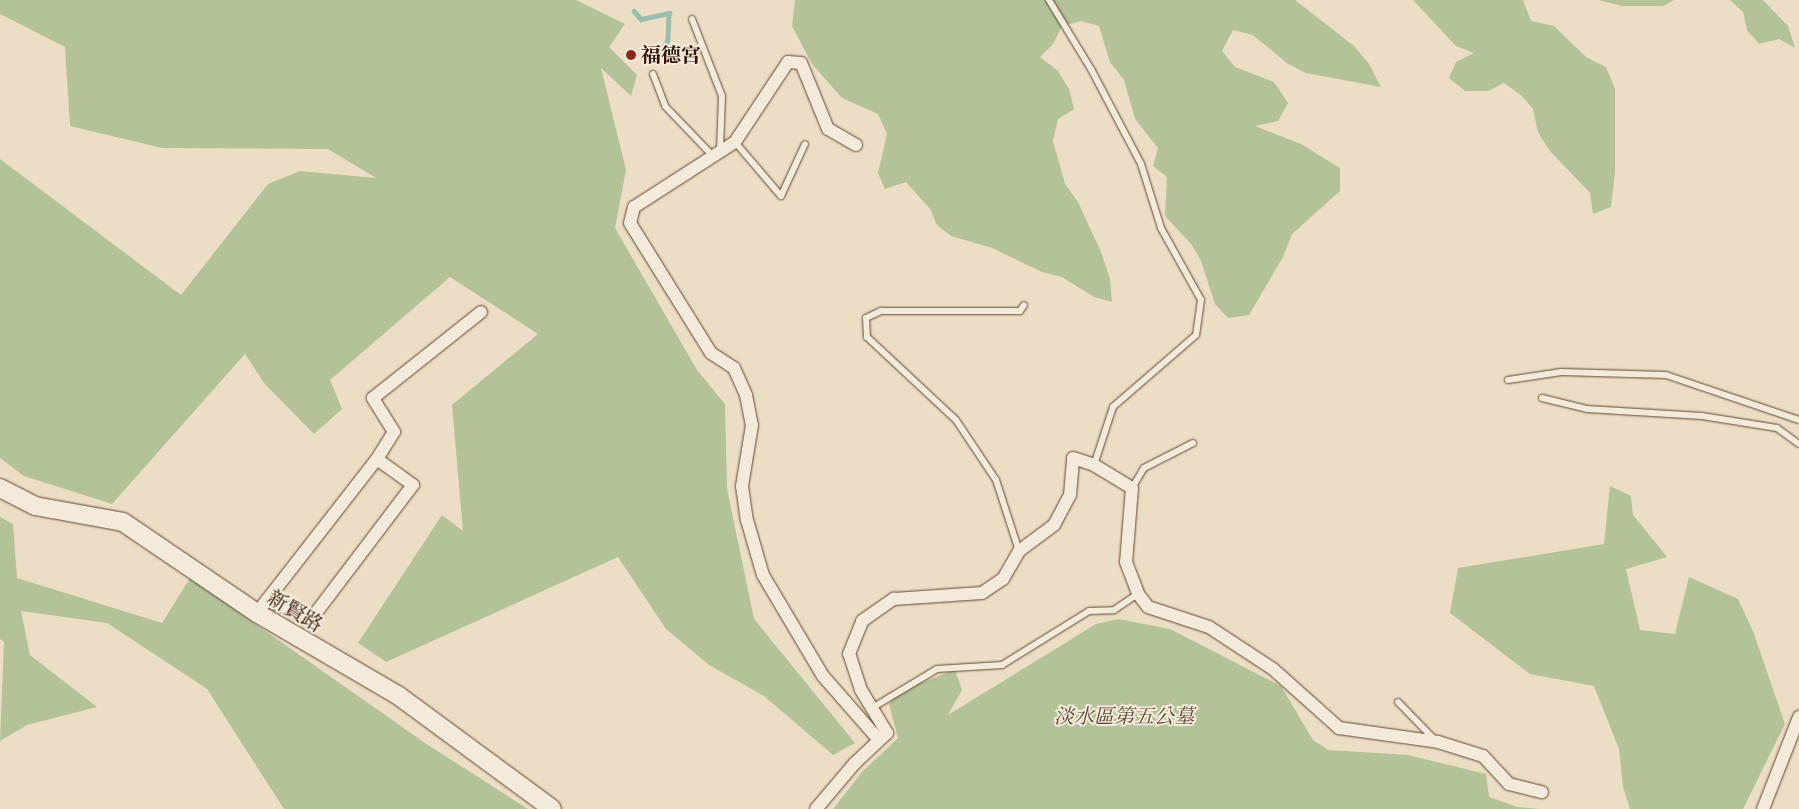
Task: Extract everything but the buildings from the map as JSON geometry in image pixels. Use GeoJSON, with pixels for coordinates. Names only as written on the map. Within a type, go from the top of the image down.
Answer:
{"type":"FeatureCollection","features":[{"type":"Feature","properties":{"kind":"street"},"geometry":{"type":"LineString","coordinates":[[856,145],[828,129],[801,63],[788,62],[734,142],[634,207],[630,222],[711,353],[734,368],[746,395],[752,425],[742,486],[748,520],[763,575],[823,676],[879,740]]}},
{"type":"Feature","properties":{"kind":"street"},"geometry":{"type":"LineString","coordinates":[[377,459],[413,485],[312,618],[262,606],[377,459],[394,432],[373,398],[481,312]]}},
{"type":"Feature","properties":{"kind":"street"},"geometry":{"type":"LineString","coordinates":[[816,809],[855,763],[888,733],[861,690],[849,654],[862,621],[894,599],[982,594],[1003,579],[1019,550],[1054,525],[1070,495],[1073,458],[1094,465],[1132,488],[1126,562],[1138,594],[1148,607],[1209,627],[1265,664],[1339,728],[1438,742],[1483,756],[1508,784],[1542,792]]}},
{"type":"Feature","properties":{"kind":"street","name":"新賢路"},"geometry":{"type":"LineString","coordinates":[[0,488],[35,506],[122,522],[262,606],[400,696],[552,809]]}},
{"type":"Feature","properties":{"kind":"street"},"geometry":{"type":"LineString","coordinates":[[1763,809],[1799,717]]}},
{"type":"Feature","properties":{"kind":"lane"},"geometry":{"type":"LineString","coordinates":[[1049,0],[1091,69],[1141,164],[1161,228],[1202,300],[1196,335],[1113,407],[1094,465]]}},
{"type":"Feature","properties":{"kind":"lane"},"geometry":{"type":"LineString","coordinates":[[692,20],[722,96],[716,153]]}},
{"type":"Feature","properties":{"kind":"lane"},"geometry":{"type":"LineString","coordinates":[[653,74],[665,106],[716,153]]}},
{"type":"Feature","properties":{"kind":"lane"},"geometry":{"type":"LineString","coordinates":[[734,142],[781,196],[805,144]]}},
{"type":"Feature","properties":{"kind":"lane"},"geometry":{"type":"LineString","coordinates":[[1019,550],[996,480],[956,420],[867,337],[866,318],[881,311],[1020,311],[1024,305]]}},
{"type":"Feature","properties":{"kind":"lane"},"geometry":{"type":"LineString","coordinates":[[1508,380],[1560,372],[1666,376],[1799,420]]}},
{"type":"Feature","properties":{"kind":"lane"},"geometry":{"type":"LineString","coordinates":[[1542,398],[1587,409],[1702,416],[1777,428],[1799,444]]}},
{"type":"Feature","properties":{"kind":"lane"},"geometry":{"type":"LineString","coordinates":[[1132,488],[1144,468],[1193,443]]}},
{"type":"Feature","properties":{"kind":"lane"},"geometry":{"type":"LineString","coordinates":[[872,708],[937,670],[1002,665],[1089,611],[1114,610],[1138,594]]}},
{"type":"Feature","properties":{"kind":"lane"},"geometry":{"type":"LineString","coordinates":[[1398,702],[1438,742]]}},
{"type":"Feature","properties":{"kind":"green space"},"geometry":{"type":"Polygon","coordinates":[[[0,0],[576,0],[625,24],[609,47],[637,75],[631,96],[601,68],[626,170],[615,228],[697,370],[725,404],[727,489],[754,619],[855,743],[833,755],[764,696],[709,665],[666,629],[618,557],[386,662],[358,643],[442,515],[463,531],[452,405],[538,334],[450,277],[330,380],[342,409],[314,434],[264,383],[245,354],[112,504],[24,476],[0,458],[0,159],[181,295],[268,184],[300,171],[376,178],[328,149],[162,148],[70,126],[65,47],[0,14],[0,0]]]}},
{"type":"Feature","properties":{"kind":"green space"},"geometry":{"type":"Polygon","coordinates":[[[795,0],[1295,0],[1354,46],[1369,64],[1381,87],[1306,73],[1288,64],[1253,35],[1233,30],[1222,51],[1235,67],[1274,82],[1288,103],[1278,121],[1255,126],[1301,144],[1340,168],[1340,191],[1292,234],[1283,257],[1249,315],[1228,318],[1215,304],[1201,261],[1192,245],[1165,216],[1167,177],[1153,166],[1158,148],[1135,119],[1124,80],[1110,62],[1099,26],[1081,21],[1062,26],[1053,44],[1040,57],[1058,71],[1069,89],[1074,109],[1058,119],[1053,141],[1065,184],[1078,202],[1101,252],[1110,279],[1112,302],[1094,297],[1062,277],[1042,272],[992,248],[951,236],[937,225],[930,209],[906,182],[885,189],[878,173],[887,134],[878,114],[842,98],[812,64],[792,26],[795,0]]]}},
{"type":"Feature","properties":{"kind":"green space"},"geometry":{"type":"Polygon","coordinates":[[[1413,0],[1523,0],[1531,21],[1554,26],[1586,57],[1606,67],[1615,89],[1615,173],[1611,207],[1593,214],[1590,193],[1549,150],[1538,132],[1533,109],[1522,96],[1504,83],[1488,91],[1465,91],[1449,78],[1456,62],[1474,53],[1456,46],[1413,0]]]}},
{"type":"Feature","properties":{"kind":"green space"},"geometry":{"type":"Polygon","coordinates":[[[1599,0],[1674,0],[1663,6],[1622,6],[1599,0]]]}},
{"type":"Feature","properties":{"kind":"green space"},"geometry":{"type":"Polygon","coordinates":[[[1730,0],[1763,0],[1788,26],[1795,48],[1779,39],[1759,44],[1747,30],[1743,12],[1730,0]]]}},
{"type":"Feature","properties":{"kind":"green space"},"geometry":{"type":"Polygon","coordinates":[[[1610,486],[1631,496],[1633,515],[1667,557],[1626,569],[1640,630],[1675,634],[1689,577],[1738,599],[1753,631],[1785,724],[1743,809],[1630,809],[1623,787],[1619,749],[1594,686],[1530,674],[1450,613],[1458,568],[1604,544],[1610,486]]]}},
{"type":"Feature","properties":{"kind":"green space"},"geometry":{"type":"Polygon","coordinates":[[[0,517],[13,524],[17,578],[162,623],[190,578],[425,743],[528,809],[284,809],[207,689],[107,623],[21,611],[30,655],[97,707],[27,725],[0,741],[4,642],[0,639],[0,517]]]}},
{"type":"Feature","properties":{"kind":"green space","name":"淡水區第五公墓"},"geometry":{"type":"Polygon","coordinates":[[[1118,619],[1170,629],[1281,686],[1313,740],[1329,750],[1408,755],[1486,774],[1489,797],[1518,807],[1540,809],[833,809],[862,772],[898,738],[889,704],[899,691],[955,670],[962,690],[948,715],[1096,624],[1118,619]]]}},
{"type":"Feature","properties":{"kind":"waterway"},"geometry":{"type":"LineString","coordinates":[[634,11],[641,19],[669,13],[668,40],[658,58]]}},
{"type":"Feature","properties":{"kind":"place","name":"福德宮"},"geometry":{"type":"Point","coordinates":[631,55]}}]}
